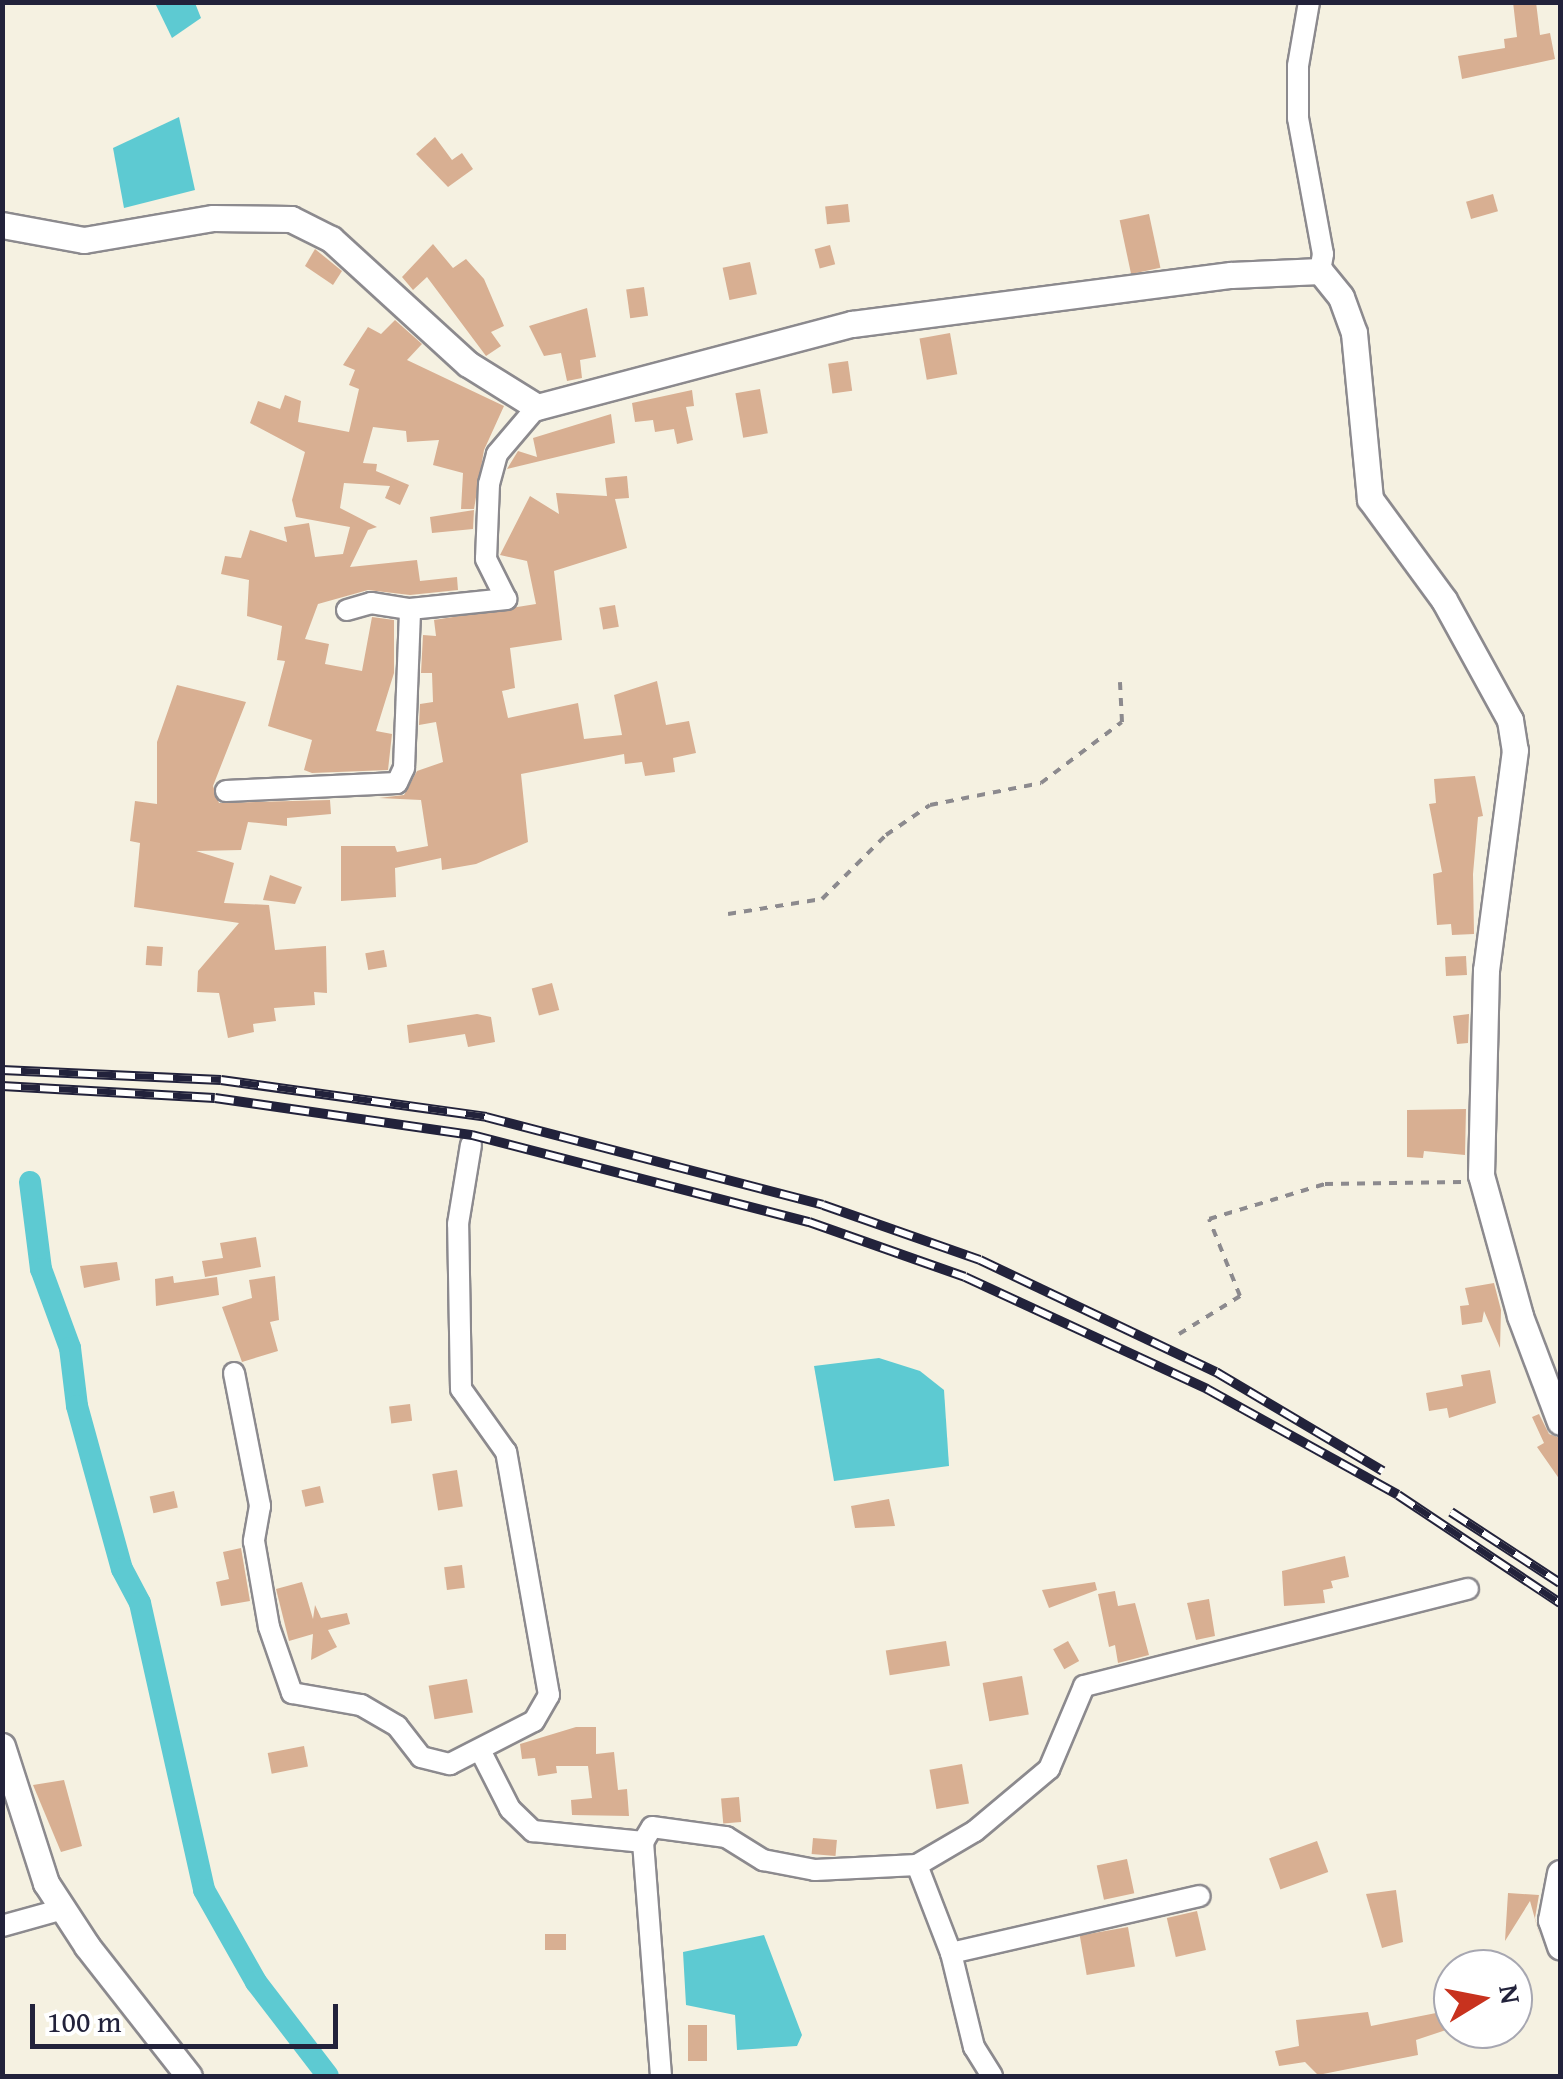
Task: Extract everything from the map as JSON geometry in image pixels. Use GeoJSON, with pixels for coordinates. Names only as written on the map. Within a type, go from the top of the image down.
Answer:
{"type":"FeatureCollection","features":[{"type":"Feature","properties":{"kind":"street"},"geometry":{"type":"LineString","coordinates":[[1309,2],[1298,66],[1298,118],[1322,254],[1320,271],[1341,297],[1354,333],[1370,499],[1444,600],[1510,720],[1515,750],[1486,970],[1482,1182],[1520,1316],[1560,1422]]}},
{"type":"Feature","properties":{"kind":"street"},"geometry":{"type":"LineString","coordinates":[[2,225],[84,240],[213,218],[291,219],[331,239],[468,364],[537,407]]}},
{"type":"Feature","properties":{"kind":"street"},"geometry":{"type":"LineString","coordinates":[[347,610],[371,603],[410,609],[506,599],[486,559],[489,484],[497,454],[537,407],[852,324],[1231,275],[1320,271]]}},
{"type":"Feature","properties":{"kind":"street"},"geometry":{"type":"LineString","coordinates":[[226,791],[397,783],[404,768],[410,609]]}},
{"type":"Feature","properties":{"kind":"street"},"geometry":{"type":"LineString","coordinates":[[234,1374],[260,1506],[254,1542],[269,1628],[292,1693],[361,1706],[397,1726],[421,1757],[450,1764],[481,1752],[534,1721],[548,1695],[506,1452],[461,1389],[458,1224],[471,1145]]}},
{"type":"Feature","properties":{"kind":"street"},"geometry":{"type":"LineString","coordinates":[[661,2076],[642,1842],[652,1827],[726,1837],[763,1860],[815,1870],[917,1865],[975,1831],[1049,1769],[1084,1686],[1468,1588]]}},
{"type":"Feature","properties":{"kind":"street"},"geometry":{"type":"LineString","coordinates":[[2,1746],[29,1840],[63,1909],[189,2076]]}},
{"type":"Feature","properties":{"kind":"street"},"geometry":{"type":"LineString","coordinates":[[481,1752],[510,1809],[533,1831],[642,1842]]}},
{"type":"Feature","properties":{"kind":"street"},"geometry":{"type":"LineString","coordinates":[[917,1865],[951,1953],[974,2046],[992,2076]]}},
{"type":"Feature","properties":{"kind":"street"},"geometry":{"type":"LineString","coordinates":[[1560,1873],[1551,1920],[1560,1946]]}},
{"type":"Feature","properties":{"kind":"street"},"geometry":{"type":"LineString","coordinates":[[951,1953],[1200,1896]]}},
{"type":"Feature","properties":{"kind":"street"},"geometry":{"type":"LineString","coordinates":[[2,1926],[63,1909]]}},
{"type":"Feature","properties":{"kind":"path"},"geometry":{"type":"LineString","coordinates":[[728,914],[822,900],[886,835],[930,804],[1041,782],[1122,722],[1120,682]]}},
{"type":"Feature","properties":{"kind":"path"},"geometry":{"type":"LineString","coordinates":[[1179,1334],[1240,1296],[1210,1219],[1326,1184],[1482,1182]]}},
{"type":"Feature","properties":{"kind":"water"},"geometry":{"type":"Polygon","coordinates":[[[155,3],[195,3],[201,18],[172,38],[155,3]]]}},
{"type":"Feature","properties":{"kind":"water"},"geometry":{"type":"Polygon","coordinates":[[[179,117],[195,190],[124,208],[113,148],[179,117]]]}},
{"type":"Feature","properties":{"kind":"water"},"geometry":{"type":"Polygon","coordinates":[[[879,1358],[920,1371],[944,1390],[949,1466],[834,1481],[814,1366],[879,1358]]]}},
{"type":"Feature","properties":{"kind":"water"},"geometry":{"type":"Polygon","coordinates":[[[764,1935],[802,2035],[797,2046],[737,2050],[735,2015],[686,2005],[683,1952],[764,1935]]]}},
{"type":"Feature","properties":{"kind":"building"},"geometry":{"type":"Polygon","coordinates":[[[1513,2],[1536,2],[1540,35],[1550,33],[1555,59],[1462,79],[1458,56],[1505,48],[1504,39],[1517,37],[1513,2]]]}},
{"type":"Feature","properties":{"kind":"building"},"geometry":{"type":"Polygon","coordinates":[[[435,137],[452,160],[462,153],[473,169],[448,187],[416,154],[435,137]]]}},
{"type":"Feature","properties":{"kind":"building"},"geometry":{"type":"Polygon","coordinates":[[[1493,194],[1498,211],[1471,219],[1466,202],[1493,194]]]}},
{"type":"Feature","properties":{"kind":"building"},"geometry":{"type":"Polygon","coordinates":[[[848,204],[850,222],[827,224],[825,206],[848,204]]]}},
{"type":"Feature","properties":{"kind":"building"},"geometry":{"type":"Polygon","coordinates":[[[1149,214],[1160,268],[1131,274],[1120,220],[1149,214]]]}},
{"type":"Feature","properties":{"kind":"building"},"geometry":{"type":"Polygon","coordinates":[[[433,244],[453,268],[466,259],[484,279],[504,326],[491,332],[501,346],[486,356],[427,277],[413,290],[402,277],[433,244]]]}},
{"type":"Feature","properties":{"kind":"building"},"geometry":{"type":"Polygon","coordinates":[[[830,245],[835,264],[820,268],[815,249],[830,245]]]}},
{"type":"Feature","properties":{"kind":"building"},"geometry":{"type":"Polygon","coordinates":[[[315,249],[342,271],[333,285],[305,266],[315,249]]]}},
{"type":"Feature","properties":{"kind":"building"},"geometry":{"type":"Polygon","coordinates":[[[750,262],[757,294],[729,300],[723,268],[750,262]]]}},
{"type":"Feature","properties":{"kind":"building"},"geometry":{"type":"Polygon","coordinates":[[[644,287],[648,316],[630,318],[626,290],[644,287]]]}},
{"type":"Feature","properties":{"kind":"building"},"geometry":{"type":"Polygon","coordinates":[[[587,308],[596,357],[580,360],[582,378],[567,381],[561,353],[544,356],[529,326],[587,308]]]}},
{"type":"Feature","properties":{"kind":"building"},"geometry":{"type":"Polygon","coordinates":[[[395,320],[422,344],[407,360],[504,406],[484,450],[474,509],[461,509],[463,473],[433,465],[439,440],[407,442],[406,431],[373,427],[363,463],[377,464],[376,471],[409,485],[400,505],[385,498],[390,486],[344,483],[340,508],[377,527],[368,530],[350,567],[417,560],[420,581],[457,577],[458,590],[410,595],[368,590],[318,604],[305,639],[329,644],[325,664],[362,671],[372,617],[394,620],[394,673],[376,731],[392,734],[388,770],[312,773],[304,770],[312,740],[268,726],[285,661],[277,660],[282,626],[247,616],[249,580],[221,574],[225,556],[241,558],[250,530],[287,542],[284,527],[309,523],[315,557],[343,554],[350,527],[296,517],[292,500],[305,452],[250,423],[258,401],[280,409],[285,395],[301,401],[298,422],[349,432],[359,389],[349,385],[355,370],[343,365],[368,327],[381,334],[395,320]]]}},
{"type":"Feature","properties":{"kind":"building"},"geometry":{"type":"Polygon","coordinates":[[[950,333],[957,374],[927,380],[919,338],[950,333]]]}},
{"type":"Feature","properties":{"kind":"building"},"geometry":{"type":"Polygon","coordinates":[[[848,361],[852,391],[832,393],[828,364],[848,361]]]}},
{"type":"Feature","properties":{"kind":"building"},"geometry":{"type":"Polygon","coordinates":[[[760,389],[768,433],[743,438],[735,393],[760,389]]]}},
{"type":"Feature","properties":{"kind":"building"},"geometry":{"type":"Polygon","coordinates":[[[692,390],[694,406],[686,407],[693,440],[677,444],[674,429],[655,432],[653,420],[635,422],[632,403],[692,390]]]}},
{"type":"Feature","properties":{"kind":"building"},"geometry":{"type":"Polygon","coordinates":[[[611,414],[615,443],[507,469],[518,451],[537,457],[533,438],[611,414]]]}},
{"type":"Feature","properties":{"kind":"building"},"geometry":{"type":"Polygon","coordinates":[[[627,476],[629,498],[615,499],[627,548],[554,571],[562,640],[510,648],[515,688],[502,691],[508,718],[578,703],[584,739],[622,735],[614,695],[657,681],[666,725],[689,721],[696,753],[673,758],[675,772],[645,776],[642,762],[625,764],[624,754],[521,774],[528,842],[476,864],[442,870],[441,858],[395,868],[396,897],[341,901],[341,846],[395,846],[397,852],[428,846],[421,800],[379,798],[404,795],[417,771],[443,762],[436,722],[419,725],[420,704],[433,702],[432,673],[421,673],[423,635],[436,636],[434,620],[536,604],[527,561],[500,555],[530,496],[559,514],[556,493],[607,496],[605,478],[627,476]]]}},
{"type":"Feature","properties":{"kind":"building"},"geometry":{"type":"Polygon","coordinates":[[[474,510],[473,529],[432,533],[430,517],[474,510]]]}},
{"type":"Feature","properties":{"kind":"building"},"geometry":{"type":"Polygon","coordinates":[[[615,605],[619,627],[603,629],[599,608],[615,605]]]}},
{"type":"Feature","properties":{"kind":"building"},"geometry":{"type":"Polygon","coordinates":[[[177,685],[246,702],[213,786],[219,803],[330,800],[331,814],[287,818],[287,826],[248,822],[241,850],[196,851],[234,863],[224,903],[269,905],[275,950],[326,946],[327,993],[314,992],[315,1005],[274,1008],[276,1021],[253,1024],[254,1032],[228,1038],[219,993],[197,992],[198,971],[239,923],[134,907],[140,843],[130,841],[135,801],[157,804],[157,742],[177,685]]]}},
{"type":"Feature","properties":{"kind":"building"},"geometry":{"type":"Polygon","coordinates":[[[1475,776],[1483,816],[1478,817],[1473,874],[1474,934],[1452,935],[1451,924],[1437,925],[1433,874],[1442,872],[1429,804],[1436,803],[1434,779],[1475,776]]]}},
{"type":"Feature","properties":{"kind":"building"},"geometry":{"type":"Polygon","coordinates":[[[270,875],[302,887],[295,904],[263,900],[270,875]]]}},
{"type":"Feature","properties":{"kind":"building"},"geometry":{"type":"Polygon","coordinates":[[[147,946],[163,947],[162,966],[146,965],[147,946]]]}},
{"type":"Feature","properties":{"kind":"building"},"geometry":{"type":"Polygon","coordinates":[[[384,950],[387,967],[368,970],[365,953],[384,950]]]}},
{"type":"Feature","properties":{"kind":"building"},"geometry":{"type":"Polygon","coordinates":[[[1466,956],[1467,975],[1446,976],[1445,957],[1466,956]]]}},
{"type":"Feature","properties":{"kind":"building"},"geometry":{"type":"Polygon","coordinates":[[[552,983],[559,1010],[539,1015],[532,988],[552,983]]]}},
{"type":"Feature","properties":{"kind":"building"},"geometry":{"type":"Polygon","coordinates":[[[477,1014],[491,1017],[495,1042],[468,1047],[465,1034],[409,1043],[407,1025],[477,1014]]]}},
{"type":"Feature","properties":{"kind":"building"},"geometry":{"type":"Polygon","coordinates":[[[1469,1014],[1468,1043],[1457,1044],[1453,1016],[1469,1014]]]}},
{"type":"Feature","properties":{"kind":"building"},"geometry":{"type":"Polygon","coordinates":[[[1466,1109],[1465,1155],[1424,1151],[1423,1158],[1407,1157],[1407,1110],[1466,1109]]]}},
{"type":"Feature","properties":{"kind":"building"},"geometry":{"type":"Polygon","coordinates":[[[256,1237],[261,1267],[205,1277],[202,1261],[223,1258],[220,1243],[256,1237]]]}},
{"type":"Feature","properties":{"kind":"building"},"geometry":{"type":"Polygon","coordinates":[[[117,1262],[120,1280],[84,1288],[80,1266],[117,1262]]]}},
{"type":"Feature","properties":{"kind":"building"},"geometry":{"type":"Polygon","coordinates":[[[173,1276],[174,1283],[217,1277],[219,1295],[156,1306],[155,1279],[173,1276]]]}},
{"type":"Feature","properties":{"kind":"building"},"geometry":{"type":"Polygon","coordinates":[[[275,1276],[279,1320],[270,1322],[278,1351],[242,1362],[222,1307],[252,1298],[249,1280],[275,1276]]]}},
{"type":"Feature","properties":{"kind":"building"},"geometry":{"type":"Polygon","coordinates":[[[1494,1283],[1501,1310],[1500,1348],[1484,1311],[1482,1322],[1462,1325],[1460,1306],[1469,1305],[1465,1288],[1494,1283]]]}},
{"type":"Feature","properties":{"kind":"building"},"geometry":{"type":"Polygon","coordinates":[[[1490,1370],[1496,1403],[1449,1418],[1447,1408],[1429,1411],[1426,1393],[1463,1386],[1461,1375],[1490,1370]]]}},
{"type":"Feature","properties":{"kind":"building"},"geometry":{"type":"Polygon","coordinates":[[[410,1404],[412,1421],[391,1423],[389,1407],[410,1404]]]}},
{"type":"Feature","properties":{"kind":"building"},"geometry":{"type":"Polygon","coordinates":[[[1539,1414],[1549,1434],[1560,1438],[1560,1480],[1537,1447],[1544,1443],[1532,1417],[1539,1414]]]}},
{"type":"Feature","properties":{"kind":"building"},"geometry":{"type":"Polygon","coordinates":[[[457,1470],[463,1507],[438,1510],[432,1474],[457,1470]]]}},
{"type":"Feature","properties":{"kind":"building"},"geometry":{"type":"Polygon","coordinates":[[[320,1486],[324,1503],[305,1507],[301,1490],[320,1486]]]}},
{"type":"Feature","properties":{"kind":"building"},"geometry":{"type":"Polygon","coordinates":[[[174,1491],[178,1508],[153,1513],[150,1497],[174,1491]]]}},
{"type":"Feature","properties":{"kind":"building"},"geometry":{"type":"Polygon","coordinates":[[[889,1499],[895,1526],[855,1528],[851,1506],[889,1499]]]}},
{"type":"Feature","properties":{"kind":"building"},"geometry":{"type":"Polygon","coordinates":[[[241,1548],[250,1601],[221,1606],[216,1582],[229,1579],[223,1552],[241,1548]]]}},
{"type":"Feature","properties":{"kind":"building"},"geometry":{"type":"Polygon","coordinates":[[[1345,1556],[1349,1577],[1331,1581],[1333,1588],[1323,1590],[1325,1603],[1284,1606],[1282,1571],[1345,1556]]]}},
{"type":"Feature","properties":{"kind":"building"},"geometry":{"type":"Polygon","coordinates":[[[462,1565],[465,1588],[447,1590],[444,1567],[462,1565]]]}},
{"type":"Feature","properties":{"kind":"building"},"geometry":{"type":"Polygon","coordinates":[[[302,1582],[313,1619],[315,1605],[321,1618],[347,1613],[350,1624],[328,1630],[337,1647],[311,1660],[313,1634],[289,1641],[276,1589],[302,1582]]]}},
{"type":"Feature","properties":{"kind":"building"},"geometry":{"type":"Polygon","coordinates":[[[1095,1582],[1097,1590],[1049,1608],[1042,1590],[1095,1582]]]}},
{"type":"Feature","properties":{"kind":"building"},"geometry":{"type":"Polygon","coordinates":[[[1115,1591],[1118,1606],[1135,1603],[1149,1655],[1118,1663],[1115,1645],[1109,1647],[1098,1594],[1115,1591]]]}},
{"type":"Feature","properties":{"kind":"building"},"geometry":{"type":"Polygon","coordinates":[[[1209,1599],[1215,1636],[1196,1640],[1187,1603],[1209,1599]]]}},
{"type":"Feature","properties":{"kind":"building"},"geometry":{"type":"Polygon","coordinates":[[[946,1641],[950,1666],[890,1675],[886,1651],[946,1641]]]}},
{"type":"Feature","properties":{"kind":"building"},"geometry":{"type":"Polygon","coordinates":[[[1068,1641],[1079,1661],[1064,1669],[1053,1649],[1068,1641]]]}},
{"type":"Feature","properties":{"kind":"building"},"geometry":{"type":"Polygon","coordinates":[[[1022,1676],[1029,1714],[989,1721],[983,1683],[1022,1676]]]}},
{"type":"Feature","properties":{"kind":"building"},"geometry":{"type":"Polygon","coordinates":[[[467,1679],[473,1712],[434,1719],[429,1686],[467,1679]]]}},
{"type":"Feature","properties":{"kind":"building"},"geometry":{"type":"Polygon","coordinates":[[[576,1727],[596,1727],[596,1754],[614,1752],[618,1790],[627,1789],[629,1816],[572,1815],[571,1800],[592,1798],[588,1766],[556,1766],[557,1773],[538,1776],[535,1758],[522,1759],[520,1744],[576,1727]]]}},
{"type":"Feature","properties":{"kind":"building"},"geometry":{"type":"Polygon","coordinates":[[[304,1746],[308,1767],[272,1774],[268,1753],[304,1746]]]}},
{"type":"Feature","properties":{"kind":"building"},"geometry":{"type":"Polygon","coordinates":[[[962,1764],[969,1803],[936,1809],[930,1770],[962,1764]]]}},
{"type":"Feature","properties":{"kind":"building"},"geometry":{"type":"Polygon","coordinates":[[[64,1780],[82,1846],[61,1852],[33,1785],[64,1780]]]}},
{"type":"Feature","properties":{"kind":"building"},"geometry":{"type":"Polygon","coordinates":[[[739,1797],[741,1822],[723,1823],[721,1799],[739,1797]]]}},
{"type":"Feature","properties":{"kind":"building"},"geometry":{"type":"Polygon","coordinates":[[[813,1838],[837,1840],[836,1856],[812,1854],[813,1838]]]}},
{"type":"Feature","properties":{"kind":"building"},"geometry":{"type":"Polygon","coordinates":[[[1317,1841],[1328,1872],[1280,1889],[1269,1858],[1317,1841]]]}},
{"type":"Feature","properties":{"kind":"building"},"geometry":{"type":"Polygon","coordinates":[[[1127,1859],[1134,1893],[1104,1900],[1097,1865],[1127,1859]]]}},
{"type":"Feature","properties":{"kind":"building"},"geometry":{"type":"Polygon","coordinates":[[[1396,1890],[1403,1942],[1382,1948],[1366,1894],[1396,1890]]]}},
{"type":"Feature","properties":{"kind":"building"},"geometry":{"type":"Polygon","coordinates":[[[1508,1893],[1539,1895],[1535,1918],[1541,1941],[1530,1901],[1505,1941],[1508,1893]]]}},
{"type":"Feature","properties":{"kind":"building"},"geometry":{"type":"Polygon","coordinates":[[[1197,1911],[1206,1950],[1176,1957],[1167,1918],[1197,1911]]]}},
{"type":"Feature","properties":{"kind":"building"},"geometry":{"type":"Polygon","coordinates":[[[1128,1927],[1135,1966],[1087,1975],[1080,1936],[1128,1927]]]}},
{"type":"Feature","properties":{"kind":"building"},"geometry":{"type":"Polygon","coordinates":[[[545,1934],[566,1934],[566,1950],[545,1950],[545,1934]]]}},
{"type":"Feature","properties":{"kind":"building"},"geometry":{"type":"Polygon","coordinates":[[[1368,2012],[1371,2026],[1433,2014],[1433,2034],[1416,2040],[1418,2055],[1318,2075],[1305,2062],[1279,2066],[1275,2051],[1299,2046],[1296,2020],[1368,2012]]]}},
{"type":"Feature","properties":{"kind":"building"},"geometry":{"type":"Polygon","coordinates":[[[688,2025],[707,2025],[707,2061],[688,2061],[688,2025]]]}},
{"type":"Feature","properties":{"kind":"waterway"},"geometry":{"type":"LineString","coordinates":[[30,1182],[41,1269],[70,1348],[77,1406],[122,1569],[140,1603],[204,1890],[256,1982],[328,2076]]}},
{"type":"Feature","properties":{"kind":"railway"},"geometry":{"type":"LineString","coordinates":[[2,1070],[221,1080],[486,1117],[823,1205],[980,1260],[1216,1372],[1383,1471]]}},
{"type":"Feature","properties":{"kind":"railway"},"geometry":{"type":"LineString","coordinates":[[2,1086],[215,1098],[472,1135],[809,1222],[965,1277],[1207,1389],[1398,1495],[1560,1603]]}},
{"type":"Feature","properties":{"kind":"railway"},"geometry":{"type":"LineString","coordinates":[[1451,1512],[1560,1583]]}}]}
